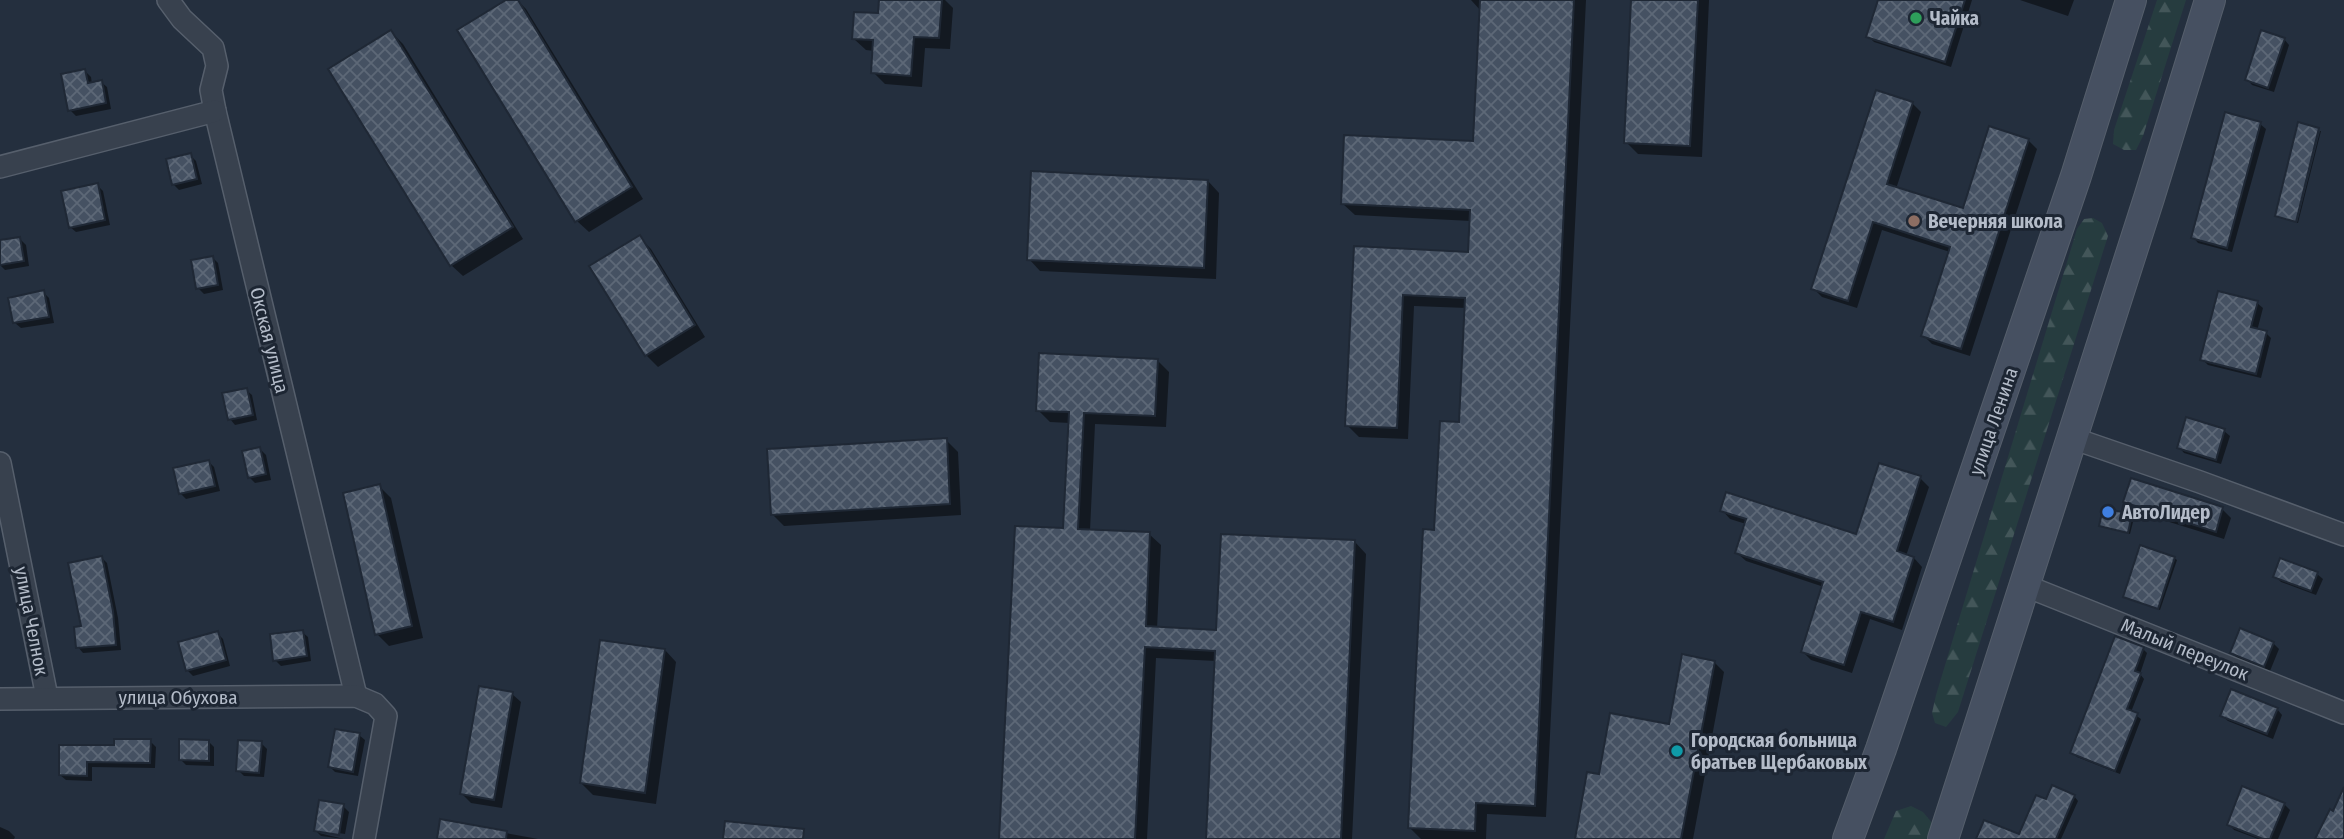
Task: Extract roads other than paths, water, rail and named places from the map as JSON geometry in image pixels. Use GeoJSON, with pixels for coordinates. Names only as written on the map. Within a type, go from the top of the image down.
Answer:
{"type":"FeatureCollection","features":[{"type":"Feature","properties":{"kind":"main road","name":"улица Ленина"},"geometry":{"type":"LineString","coordinates":[[1848,839],[2076,176],[2131,0]]}},
{"type":"Feature","properties":{"kind":"main road"},"geometry":{"type":"LineString","coordinates":[[1943,839],[2026,586],[2210,0]]}},
{"type":"Feature","properties":{"kind":"street","name":"Окская улица"},"geometry":{"type":"LineString","coordinates":[[168,0],[182,19],[213,48],[217,66],[211,90],[215,111],[356,696]]}},
{"type":"Feature","properties":{"kind":"street"},"geometry":{"type":"LineString","coordinates":[[0,167],[215,111]]}},
{"type":"Feature","properties":{"kind":"street"},"geometry":{"type":"LineString","coordinates":[[2072,438],[2344,535]]}},
{"type":"Feature","properties":{"kind":"street","name":"улица Челнок"},"geometry":{"type":"LineString","coordinates":[[0,463],[47,697]]}},
{"type":"Feature","properties":{"kind":"street","name":"Малый переулок"},"geometry":{"type":"LineString","coordinates":[[2026,586],[2344,713]]}},
{"type":"Feature","properties":{"kind":"street"},"geometry":{"type":"LineString","coordinates":[[356,696],[375,704],[386,716],[364,839]]}},
{"type":"Feature","properties":{"kind":"street","name":"улица Обухова"},"geometry":{"type":"LineString","coordinates":[[0,698],[356,696]]}},
{"type":"Feature","properties":{"kind":"place","name":"Чайка"},"geometry":{"type":"Point","coordinates":[1916,18]}},
{"type":"Feature","properties":{"kind":"place","name":"Вечерняя школа"},"geometry":{"type":"Point","coordinates":[1914,221]}},
{"type":"Feature","properties":{"kind":"place","name":"АвтоЛидер"},"geometry":{"type":"Point","coordinates":[2108,512]}},
{"type":"Feature","properties":{"kind":"place","name":"Городская больница братьев Щербаковых"},"geometry":{"type":"Point","coordinates":[1677,751]}}]}
